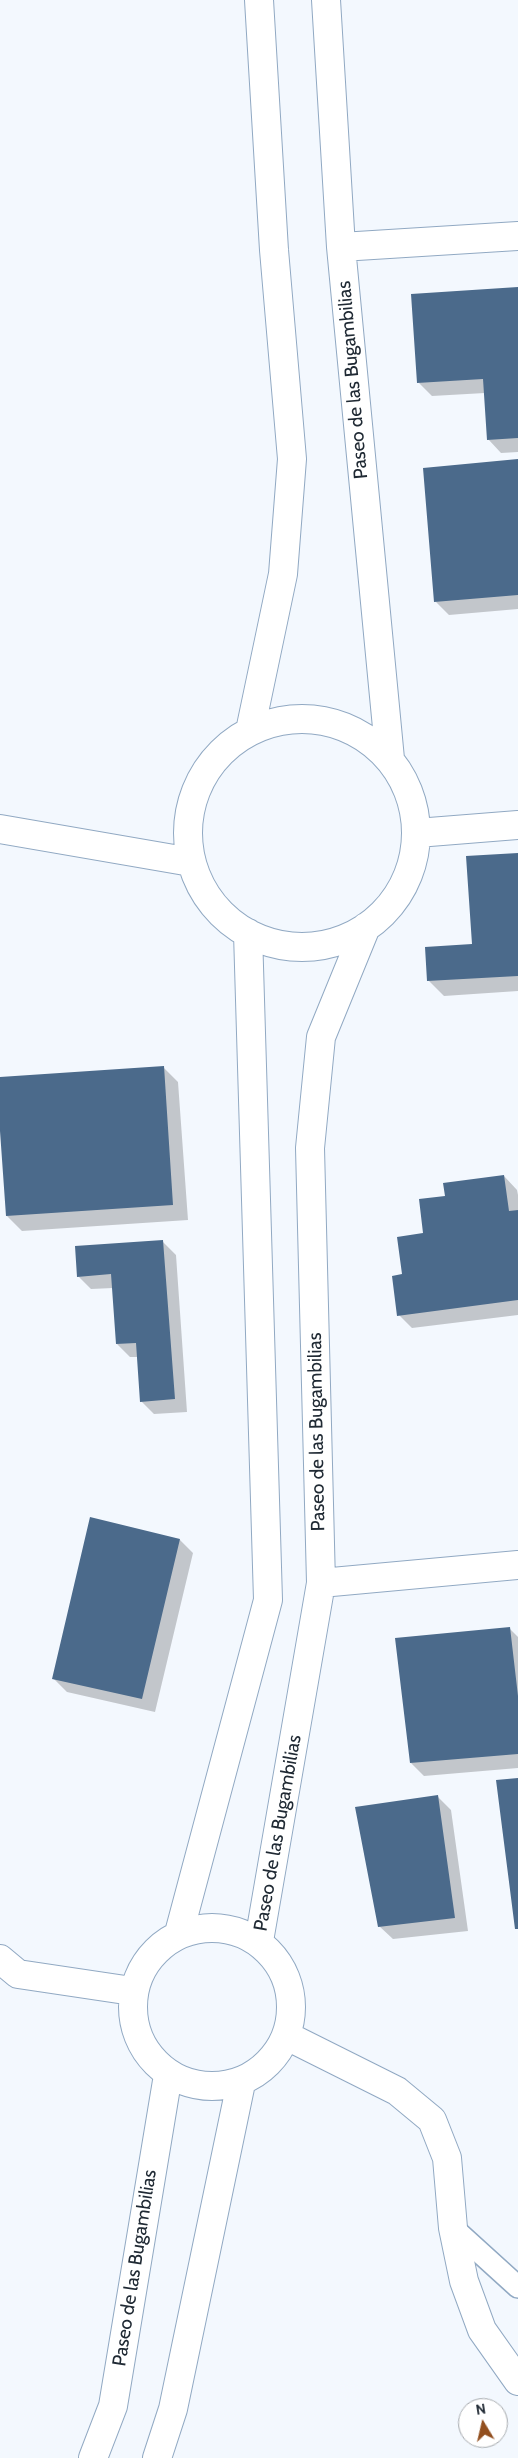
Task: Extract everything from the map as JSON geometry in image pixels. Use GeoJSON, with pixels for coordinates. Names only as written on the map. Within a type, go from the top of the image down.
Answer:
{"type":"FeatureCollection","features":[{"type":"Feature","properties":{"kind":"street"},"geometry":{"type":"LineString","coordinates":[[250,731],[282,574],[292,459],[274,250],[259,0]]}},
{"type":"Feature","properties":{"kind":"street","name":"Paseo de las Bugambilias"},"geometry":{"type":"LineString","coordinates":[[326,0],[341,248],[390,759]]}},
{"type":"Feature","properties":{"kind":"street"},"geometry":{"type":"LineString","coordinates":[[341,248],[518,236]]}},
{"type":"Feature","properties":{"kind":"street"},"geometry":{"type":"LineString","coordinates":[[286,720],[324,720],[361,734],[390,759],[404,781],[414,807],[417,832],[411,869],[393,902],[366,927],[338,940],[308,946],[277,944],[248,933],[223,915],[203,891],[191,862],[188,824],[197,787],[219,754],[250,731],[286,720]]}},
{"type":"Feature","properties":{"kind":"street"},"geometry":{"type":"LineString","coordinates":[[417,832],[518,826]]}},
{"type":"Feature","properties":{"kind":"street"},"geometry":{"type":"LineString","coordinates":[[0,829],[191,862]]}},
{"type":"Feature","properties":{"kind":"street","name":"Paseo de las Bugambilias"},"geometry":{"type":"LineString","coordinates":[[259,1941],[321,1583],[310,1148],[321,1037],[366,927]]}},
{"type":"Feature","properties":{"kind":"street"},"geometry":{"type":"LineString","coordinates":[[179,1933],[268,1600],[248,933]]}},
{"type":"Feature","properties":{"kind":"street"},"geometry":{"type":"LineString","coordinates":[[321,1583],[518,1565]]}},
{"type":"Feature","properties":{"kind":"street"},"geometry":{"type":"LineString","coordinates":[[220,1926],[259,1941],[290,1984],[287,2036],[269,2064],[241,2082],[203,2087],[168,2075],[137,2038],[132,1991],[149,1956],[179,1933],[220,1926]]}},
{"type":"Feature","properties":{"kind":"street"},"geometry":{"type":"LineString","coordinates":[[0,1959],[18,1974],[132,1991]]}},
{"type":"Feature","properties":{"kind":"street"},"geometry":{"type":"LineString","coordinates":[[287,2036],[397,2091],[432,2120],[447,2158],[453,2228],[464,2281],[482,2330],[518,2381]]}},
{"type":"Feature","properties":{"kind":"street","name":"Paseo de las Bugambilias"},"geometry":{"type":"LineString","coordinates":[[93,2458],[113,2406],[168,2075]]}},
{"type":"Feature","properties":{"kind":"street"},"geometry":{"type":"LineString","coordinates":[[157,2458],[173,2410],[241,2082]]}},
{"type":"Feature","properties":{"kind":"lane"},"geometry":{"type":"LineString","coordinates":[[453,2228],[518,2287]]}},
{"type":"Feature","properties":{"kind":"building"},"geometry":{"type":"Polygon","coordinates":[[[518,287],[518,438],[487,440],[483,379],[417,383],[411,294],[518,287]]]}},
{"type":"Feature","properties":{"kind":"building"},"geometry":{"type":"Polygon","coordinates":[[[518,459],[518,595],[434,602],[423,468],[518,459]]]}},
{"type":"Feature","properties":{"kind":"building"},"geometry":{"type":"Polygon","coordinates":[[[518,853],[518,976],[427,981],[425,947],[472,944],[466,856],[518,853]]]}},
{"type":"Feature","properties":{"kind":"building"},"geometry":{"type":"Polygon","coordinates":[[[164,1066],[173,1205],[6,1216],[0,1131],[0,1077],[164,1066]]]}},
{"type":"Feature","properties":{"kind":"building"},"geometry":{"type":"Polygon","coordinates":[[[504,1175],[509,1211],[518,1210],[518,1300],[397,1316],[392,1276],[402,1274],[397,1237],[423,1233],[419,1199],[445,1196],[443,1183],[504,1175]]]}},
{"type":"Feature","properties":{"kind":"building"},"geometry":{"type":"Polygon","coordinates":[[[163,1240],[175,1399],[140,1402],[136,1343],[116,1344],[111,1274],[77,1277],[75,1246],[163,1240]]]}},
{"type":"Feature","properties":{"kind":"building"},"geometry":{"type":"Polygon","coordinates":[[[90,1517],[180,1539],[142,1699],[52,1679],[90,1517]]]}},
{"type":"Feature","properties":{"kind":"building"},"geometry":{"type":"Polygon","coordinates":[[[510,1627],[518,1696],[518,1754],[410,1763],[395,1638],[510,1627]]]}},
{"type":"Feature","properties":{"kind":"building"},"geometry":{"type":"Polygon","coordinates":[[[518,1778],[518,1929],[515,1929],[496,1780],[518,1778]]]}},
{"type":"Feature","properties":{"kind":"building"},"geometry":{"type":"Polygon","coordinates":[[[438,1795],[455,1918],[378,1927],[355,1807],[438,1795]]]}}]}
